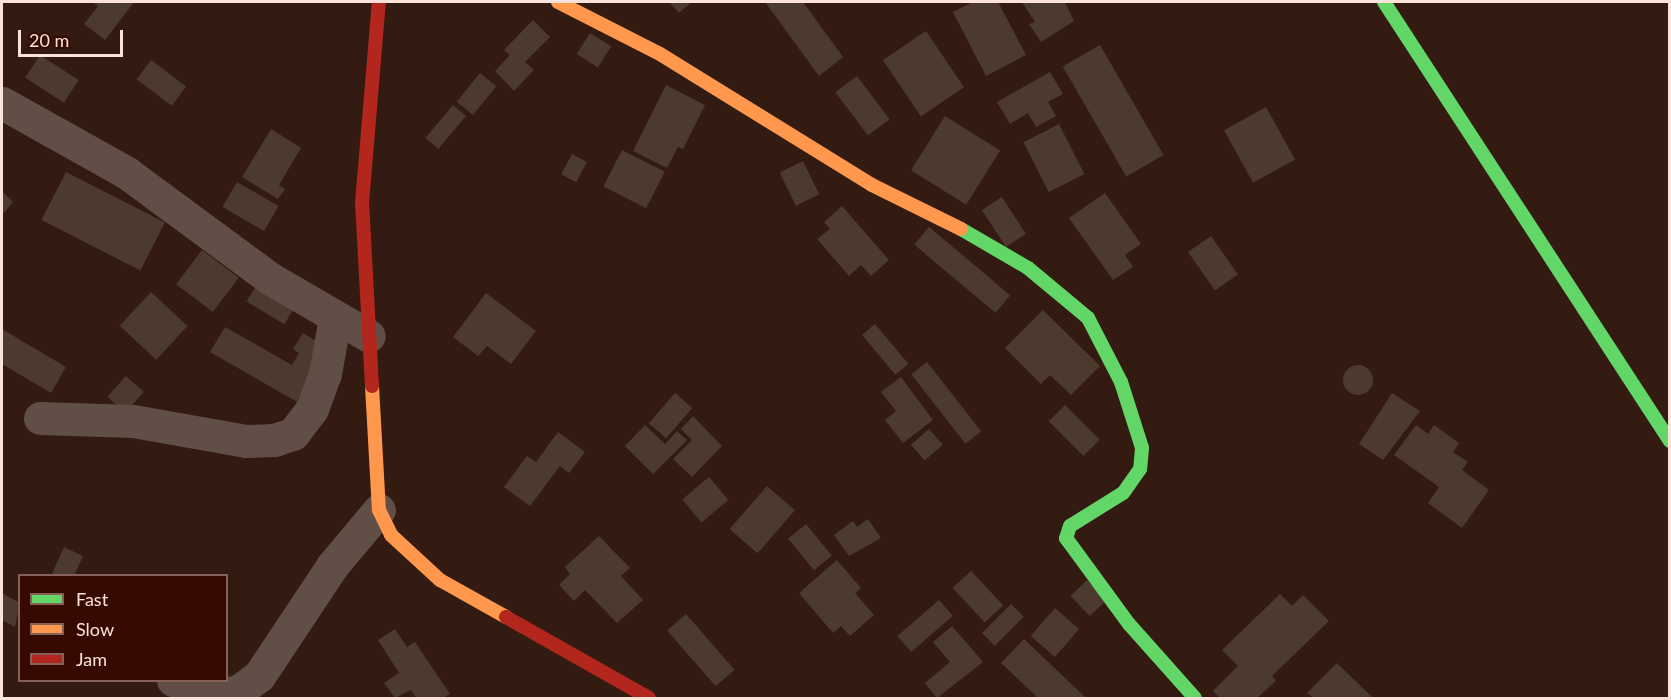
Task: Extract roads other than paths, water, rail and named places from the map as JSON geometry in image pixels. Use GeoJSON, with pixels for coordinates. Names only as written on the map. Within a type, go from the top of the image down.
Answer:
{"type":"FeatureCollection","features":[{"type":"Feature","properties":{"kind":"street"},"geometry":{"type":"LineString","coordinates":[[379,2],[362,203],[379,510],[391,535],[440,580],[649,699]]}},
{"type":"Feature","properties":{"kind":"street"},"geometry":{"type":"LineString","coordinates":[[558,2],[660,54],[872,185],[1028,268],[1088,318],[1121,382],[1142,448],[1140,469],[1123,493],[1070,526],[1066,538],[1129,624],[1195,699]]}},
{"type":"Feature","properties":{"kind":"street"},"geometry":{"type":"LineString","coordinates":[[1384,2],[1670,441]]}},
{"type":"Feature","properties":{"kind":"street"},"geometry":{"type":"LineString","coordinates":[[2,103],[127,173],[271,279],[369,336]]}},
{"type":"Feature","properties":{"kind":"street"},"geometry":{"type":"LineString","coordinates":[[40,418],[133,421],[246,441],[274,440],[293,434],[312,409],[325,374],[335,316]]}},
{"type":"Feature","properties":{"kind":"street"},"geometry":{"type":"LineString","coordinates":[[175,682],[204,694],[237,692],[259,676],[332,566],[379,510]]}}]}
